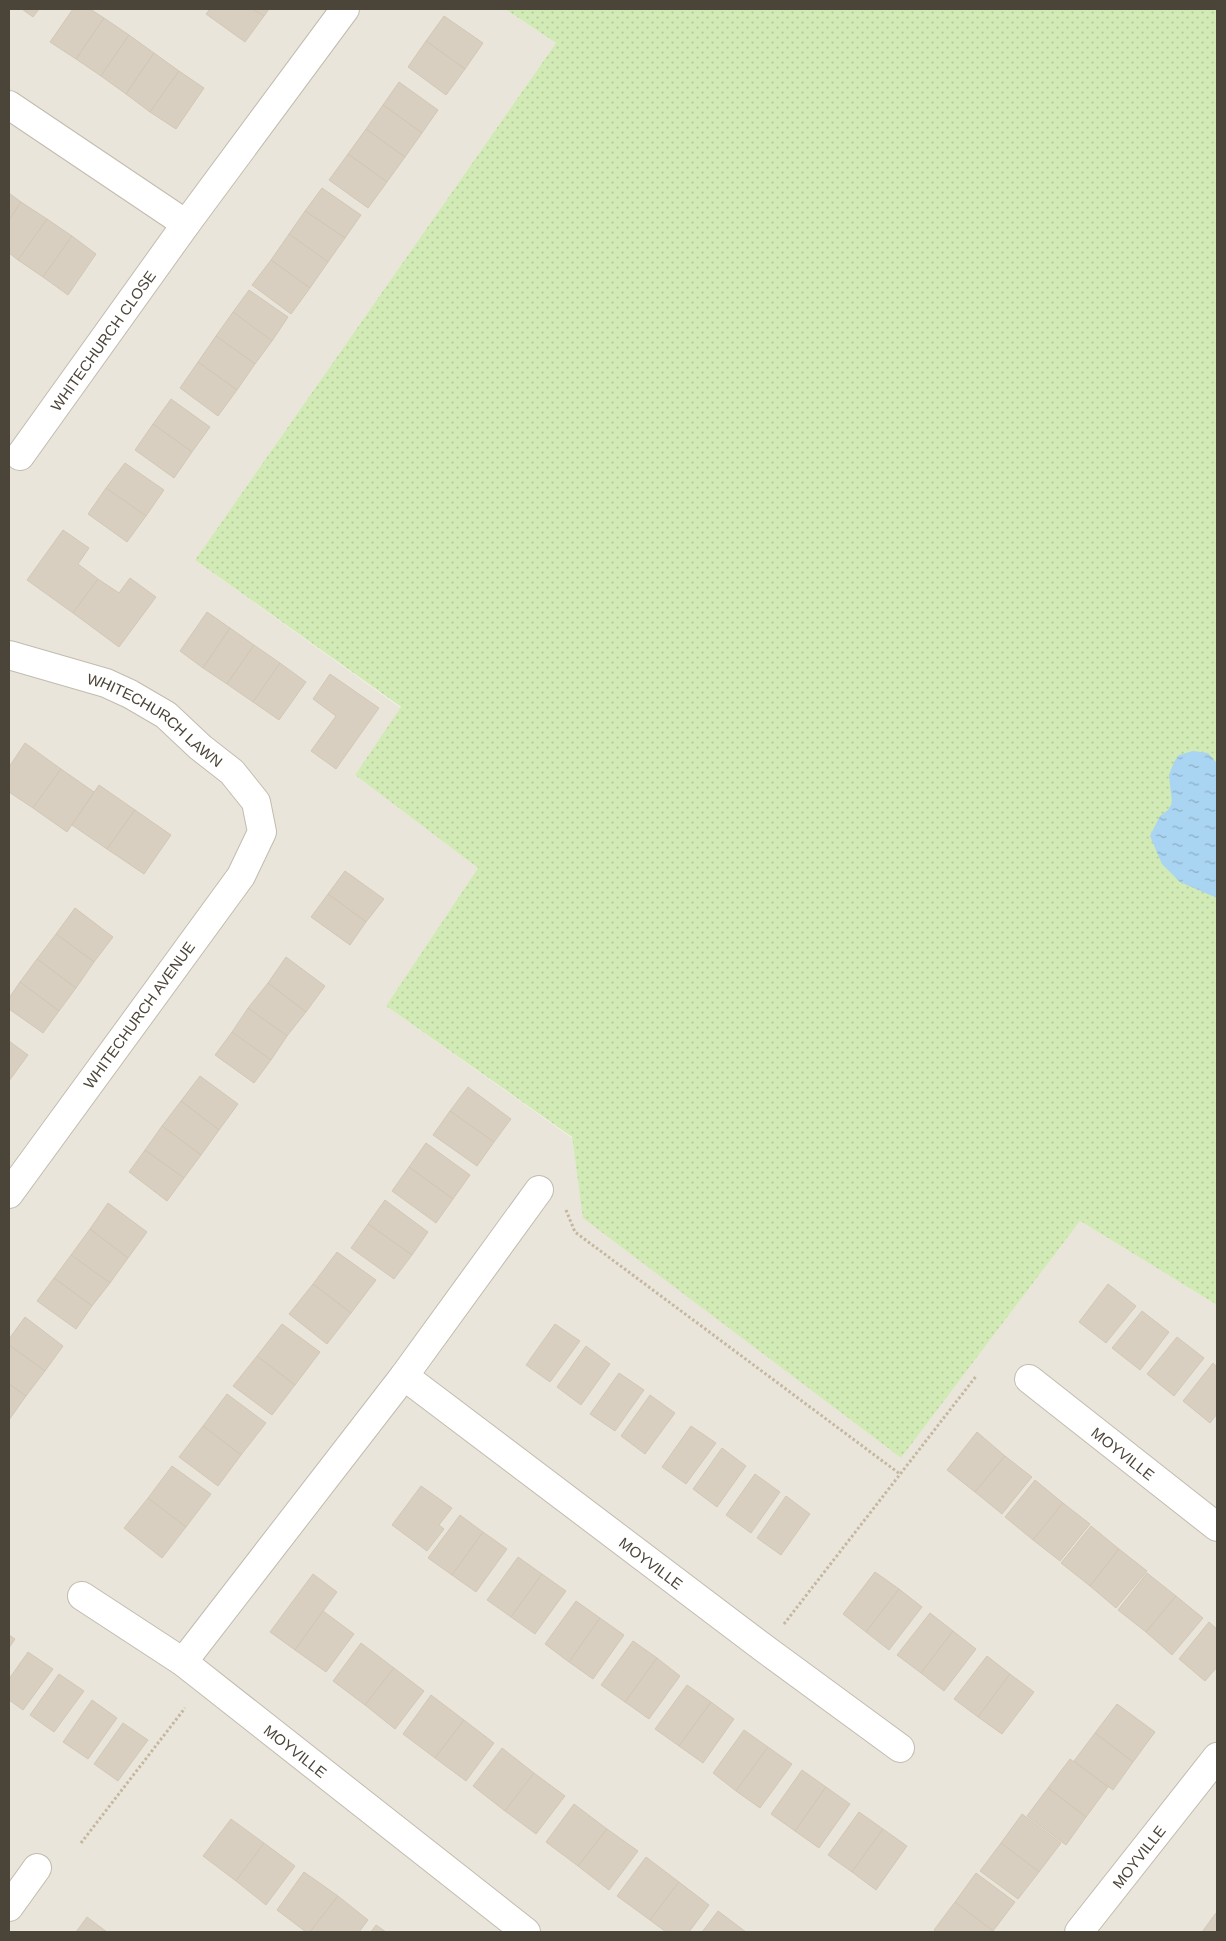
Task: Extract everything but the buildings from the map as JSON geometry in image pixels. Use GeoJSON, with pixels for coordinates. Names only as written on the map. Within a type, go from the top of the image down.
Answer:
{"type":"FeatureCollection","features":[{"type":"Feature","properties":{"kind":"street","name":"WHITECHURCH CLOSE"},"geometry":{"type":"LineString","coordinates":[[20,456],[186,224],[345,9]]}},
{"type":"Feature","properties":{"kind":"street"},"geometry":{"type":"LineString","coordinates":[[9,105],[186,224]]}},
{"type":"Feature","properties":{"kind":"street","name":"WHITECHURCH LAWN"},"geometry":{"type":"LineString","coordinates":[[9,655],[106,682],[166,715],[232,772],[256,802],[262,832]]}},
{"type":"Feature","properties":{"kind":"street","name":"WHITECHURCH AVENUE"},"geometry":{"type":"LineString","coordinates":[[9,1194],[240,876],[262,832]]}},
{"type":"Feature","properties":{"kind":"street"},"geometry":{"type":"LineString","coordinates":[[183,1662],[404,1376],[540,1190]]}},
{"type":"Feature","properties":{"kind":"street","name":"MOYVILLE"},"geometry":{"type":"LineString","coordinates":[[404,1376],[764,1649],[900,1748]]}},
{"type":"Feature","properties":{"kind":"street","name":"MOYVILLE"},"geometry":{"type":"LineString","coordinates":[[1029,1379],[1217,1527]]}},
{"type":"Feature","properties":{"kind":"street","name":"MOYVILLE"},"geometry":{"type":"LineString","coordinates":[[82,1596],[183,1662],[526,1932]]}},
{"type":"Feature","properties":{"kind":"street","name":"MOYVILLE"},"geometry":{"type":"LineString","coordinates":[[1079,1932],[1217,1756]]}},
{"type":"Feature","properties":{"kind":"street"},"geometry":{"type":"LineString","coordinates":[[9,1907],[37,1868]]}},
{"type":"Feature","properties":{"kind":"path"},"geometry":{"type":"LineString","coordinates":[[565,1209],[575,1232],[900,1474]]}},
{"type":"Feature","properties":{"kind":"path"},"geometry":{"type":"LineString","coordinates":[[782,1627],[977,1375]]}},
{"type":"Feature","properties":{"kind":"path"},"geometry":{"type":"LineString","coordinates":[[81,1843],[185,1708]]}},
{"type":"Feature","properties":{"kind":"shaded area"},"geometry":{"type":"Polygon","coordinates":[[[9,9],[505,9],[556,43],[195,560],[401,708],[355,775],[478,868],[386,1006],[572,1138],[584,1218],[901,1458],[1080,1221],[1217,1305],[1217,1932],[9,1932],[9,9]]]}},
{"type":"Feature","properties":{"kind":"green space"},"geometry":{"type":"Polygon","coordinates":[[[505,9],[1217,9],[1217,1305],[1080,1221],[901,1458],[583,1218],[572,1137],[386,1006],[478,868],[355,775],[401,707],[195,560],[556,43],[505,9]]]}},
{"type":"Feature","properties":{"kind":"water"},"geometry":{"type":"Polygon","coordinates":[[[1193,751],[1208,753],[1216,762],[1217,767],[1217,898],[1180,882],[1162,864],[1150,836],[1160,816],[1168,810],[1172,803],[1169,775],[1174,762],[1179,755],[1193,751]]]}}]}
